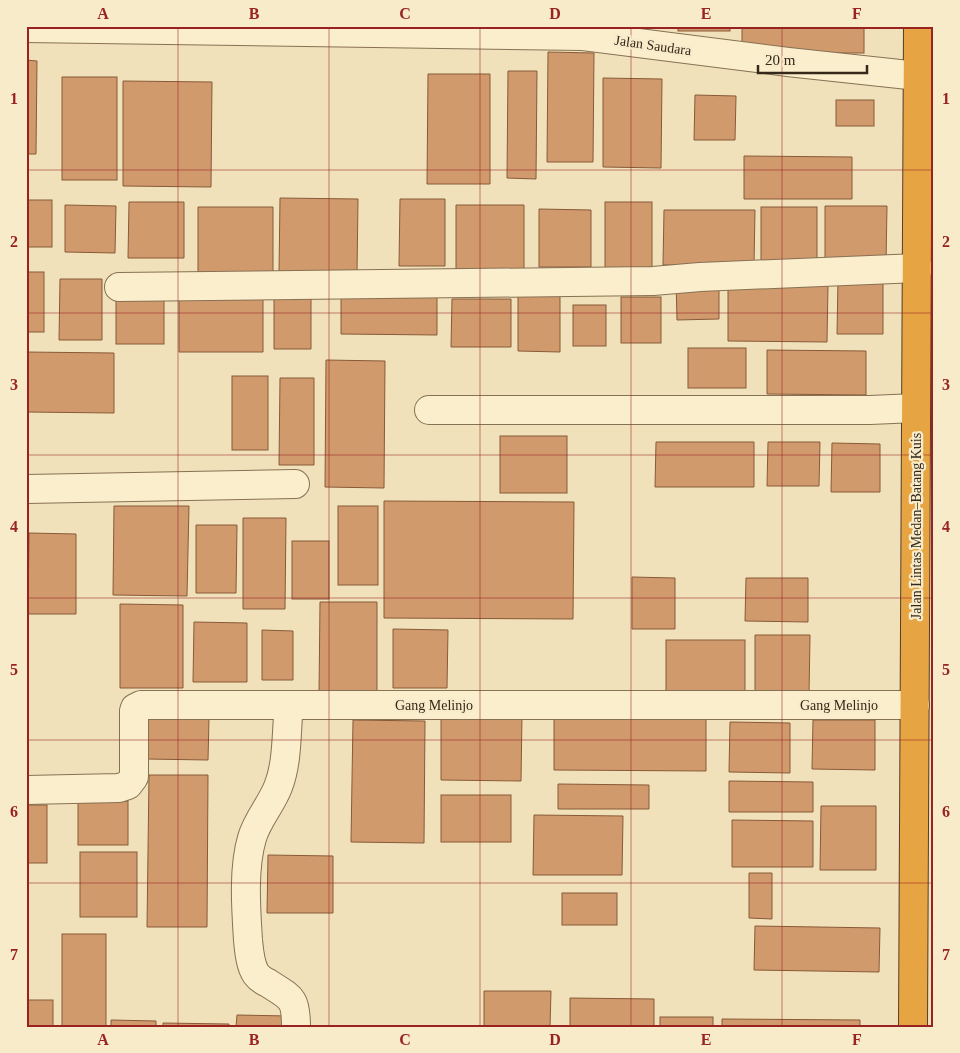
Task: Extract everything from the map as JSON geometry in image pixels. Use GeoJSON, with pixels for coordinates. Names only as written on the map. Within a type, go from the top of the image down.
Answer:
{"type":"FeatureCollection","features":[{"type":"Feature","properties":{"kind":"highway","name":"Jalan Lintas Medan–Batang Kuis"},"geometry":{"type":"LineString","coordinates":[[913,1027],[916,408],[925,380],[918,268],[926,117],[918,76],[918,26]]}},
{"type":"Feature","properties":{"kind":"street","name":"Jalan Saudara"},"geometry":{"type":"LineString","coordinates":[[26,28],[583,36],[788,62],[918,76]]}},
{"type":"Feature","properties":{"kind":"street"},"geometry":{"type":"LineString","coordinates":[[119,287],[653,281],[700,277],[918,268]]}},
{"type":"Feature","properties":{"kind":"street"},"geometry":{"type":"LineString","coordinates":[[429,410],[870,410],[916,408]]}},
{"type":"Feature","properties":{"kind":"street"},"geometry":{"type":"LineString","coordinates":[[26,489],[295,484]]}},
{"type":"Feature","properties":{"kind":"street"},"geometry":{"type":"LineString","coordinates":[[289,704],[284,765],[278,788],[252,838],[246,891],[248,942],[254,971],[264,981],[290,998],[296,1013],[296,1027]]}},
{"type":"Feature","properties":{"kind":"street","name":"Gang Melinjo"},"geometry":{"type":"LineString","coordinates":[[26,790],[119,788],[128,784],[134,777],[134,710],[138,705],[915,705]]}},
{"type":"Feature","properties":{"kind":"building"},"geometry":{"type":"Polygon","coordinates":[[[678,26],[730,26],[730,31],[678,31],[678,26]]]}},
{"type":"Feature","properties":{"kind":"building"},"geometry":{"type":"Polygon","coordinates":[[[742,26],[864,26],[864,53],[742,53],[742,26]]]}},
{"type":"Feature","properties":{"kind":"building"},"geometry":{"type":"Polygon","coordinates":[[[548,52],[594,53],[593,162],[547,162],[548,52]]]}},
{"type":"Feature","properties":{"kind":"building"},"geometry":{"type":"Polygon","coordinates":[[[26,60],[37,61],[36,154],[26,154],[26,60]]]}},
{"type":"Feature","properties":{"kind":"building"},"geometry":{"type":"Polygon","coordinates":[[[508,71],[537,71],[536,179],[507,178],[508,71]]]}},
{"type":"Feature","properties":{"kind":"building"},"geometry":{"type":"Polygon","coordinates":[[[428,74],[490,74],[490,184],[427,184],[428,74]]]}},
{"type":"Feature","properties":{"kind":"building"},"geometry":{"type":"Polygon","coordinates":[[[62,77],[117,77],[117,180],[62,180],[62,77]]]}},
{"type":"Feature","properties":{"kind":"building"},"geometry":{"type":"Polygon","coordinates":[[[603,78],[662,79],[661,168],[603,167],[603,78]]]}},
{"type":"Feature","properties":{"kind":"building"},"geometry":{"type":"Polygon","coordinates":[[[123,81],[212,82],[211,187],[123,186],[123,81]]]}},
{"type":"Feature","properties":{"kind":"building"},"geometry":{"type":"Polygon","coordinates":[[[695,95],[736,96],[735,140],[694,140],[695,95]]]}},
{"type":"Feature","properties":{"kind":"building"},"geometry":{"type":"Polygon","coordinates":[[[836,100],[874,100],[874,126],[836,126],[836,100]]]}},
{"type":"Feature","properties":{"kind":"building"},"geometry":{"type":"Polygon","coordinates":[[[744,156],[852,157],[852,199],[744,199],[744,156]]]}},
{"type":"Feature","properties":{"kind":"building"},"geometry":{"type":"Polygon","coordinates":[[[280,198],[358,199],[357,275],[279,274],[280,198]]]}},
{"type":"Feature","properties":{"kind":"building"},"geometry":{"type":"Polygon","coordinates":[[[400,199],[445,199],[445,266],[399,266],[400,199]]]}},
{"type":"Feature","properties":{"kind":"building"},"geometry":{"type":"Polygon","coordinates":[[[26,200],[52,200],[52,247],[26,247],[26,200]]]}},
{"type":"Feature","properties":{"kind":"building"},"geometry":{"type":"Polygon","coordinates":[[[129,202],[184,202],[184,258],[128,258],[129,202]]]}},
{"type":"Feature","properties":{"kind":"building"},"geometry":{"type":"Polygon","coordinates":[[[605,202],[652,202],[652,275],[605,275],[605,202]]]}},
{"type":"Feature","properties":{"kind":"building"},"geometry":{"type":"Polygon","coordinates":[[[65,205],[116,206],[115,253],[65,252],[65,205]]]}},
{"type":"Feature","properties":{"kind":"building"},"geometry":{"type":"Polygon","coordinates":[[[456,205],[524,205],[524,270],[456,269],[456,205]]]}},
{"type":"Feature","properties":{"kind":"building"},"geometry":{"type":"Polygon","coordinates":[[[825,206],[887,206],[886,263],[825,263],[825,206]]]}},
{"type":"Feature","properties":{"kind":"building"},"geometry":{"type":"Polygon","coordinates":[[[198,207],[273,207],[273,276],[198,275],[198,207]]]}},
{"type":"Feature","properties":{"kind":"building"},"geometry":{"type":"Polygon","coordinates":[[[761,207],[817,207],[817,264],[761,264],[761,207]]]}},
{"type":"Feature","properties":{"kind":"building"},"geometry":{"type":"Polygon","coordinates":[[[539,209],[591,210],[591,267],[539,267],[539,209]]]}},
{"type":"Feature","properties":{"kind":"building"},"geometry":{"type":"Polygon","coordinates":[[[664,210],[755,210],[754,266],[663,265],[664,210]]]}},
{"type":"Feature","properties":{"kind":"building"},"geometry":{"type":"Polygon","coordinates":[[[26,272],[44,272],[44,332],[26,332],[26,272]]]}},
{"type":"Feature","properties":{"kind":"building"},"geometry":{"type":"Polygon","coordinates":[[[60,279],[102,279],[102,340],[59,340],[60,279]]]}},
{"type":"Feature","properties":{"kind":"building"},"geometry":{"type":"Polygon","coordinates":[[[838,279],[883,279],[883,334],[837,334],[838,279]]]}},
{"type":"Feature","properties":{"kind":"building"},"geometry":{"type":"Polygon","coordinates":[[[676,281],[719,281],[719,319],[677,320],[676,281]]]}},
{"type":"Feature","properties":{"kind":"building"},"geometry":{"type":"Polygon","coordinates":[[[728,284],[828,285],[827,342],[728,341],[728,284]]]}},
{"type":"Feature","properties":{"kind":"building"},"geometry":{"type":"Polygon","coordinates":[[[274,293],[311,294],[311,349],[274,349],[274,293]]]}},
{"type":"Feature","properties":{"kind":"building"},"geometry":{"type":"Polygon","coordinates":[[[341,293],[437,294],[437,335],[341,334],[341,293]]]}},
{"type":"Feature","properties":{"kind":"building"},"geometry":{"type":"Polygon","coordinates":[[[179,294],[263,295],[263,352],[179,352],[179,294]]]}},
{"type":"Feature","properties":{"kind":"building"},"geometry":{"type":"Polygon","coordinates":[[[518,296],[560,296],[560,352],[518,351],[518,296]]]}},
{"type":"Feature","properties":{"kind":"building"},"geometry":{"type":"Polygon","coordinates":[[[116,297],[164,297],[164,344],[116,344],[116,297]]]}},
{"type":"Feature","properties":{"kind":"building"},"geometry":{"type":"Polygon","coordinates":[[[621,297],[661,297],[661,343],[621,343],[621,297]]]}},
{"type":"Feature","properties":{"kind":"building"},"geometry":{"type":"Polygon","coordinates":[[[452,299],[511,299],[511,347],[451,347],[452,299]]]}},
{"type":"Feature","properties":{"kind":"building"},"geometry":{"type":"Polygon","coordinates":[[[573,305],[606,305],[606,346],[573,346],[573,305]]]}},
{"type":"Feature","properties":{"kind":"building"},"geometry":{"type":"Polygon","coordinates":[[[688,348],[746,348],[746,388],[688,388],[688,348]]]}},
{"type":"Feature","properties":{"kind":"building"},"geometry":{"type":"Polygon","coordinates":[[[767,350],[866,351],[866,395],[767,394],[767,350]]]}},
{"type":"Feature","properties":{"kind":"building"},"geometry":{"type":"Polygon","coordinates":[[[26,352],[114,353],[114,413],[26,412],[26,352]]]}},
{"type":"Feature","properties":{"kind":"building"},"geometry":{"type":"Polygon","coordinates":[[[326,360],[385,361],[384,488],[325,487],[326,360]]]}},
{"type":"Feature","properties":{"kind":"building"},"geometry":{"type":"Polygon","coordinates":[[[232,376],[268,376],[268,450],[232,450],[232,376]]]}},
{"type":"Feature","properties":{"kind":"building"},"geometry":{"type":"Polygon","coordinates":[[[280,378],[314,378],[314,465],[279,465],[280,378]]]}},
{"type":"Feature","properties":{"kind":"building"},"geometry":{"type":"Polygon","coordinates":[[[500,436],[567,436],[567,493],[500,493],[500,436]]]}},
{"type":"Feature","properties":{"kind":"building"},"geometry":{"type":"Polygon","coordinates":[[[656,442],[754,442],[754,487],[655,487],[656,442]]]}},
{"type":"Feature","properties":{"kind":"building"},"geometry":{"type":"Polygon","coordinates":[[[768,442],[820,442],[819,486],[767,486],[768,442]]]}},
{"type":"Feature","properties":{"kind":"building"},"geometry":{"type":"Polygon","coordinates":[[[832,443],[880,444],[880,492],[831,492],[832,443]]]}},
{"type":"Feature","properties":{"kind":"building"},"geometry":{"type":"Polygon","coordinates":[[[384,501],[574,502],[573,619],[384,618],[384,501]]]}},
{"type":"Feature","properties":{"kind":"building"},"geometry":{"type":"Polygon","coordinates":[[[114,506],[189,506],[187,596],[113,595],[114,506]]]}},
{"type":"Feature","properties":{"kind":"building"},"geometry":{"type":"Polygon","coordinates":[[[338,506],[378,506],[378,585],[338,585],[338,506]]]}},
{"type":"Feature","properties":{"kind":"building"},"geometry":{"type":"Polygon","coordinates":[[[243,518],[286,518],[285,609],[243,609],[243,518]]]}},
{"type":"Feature","properties":{"kind":"building"},"geometry":{"type":"Polygon","coordinates":[[[196,525],[237,525],[236,593],[196,593],[196,525]]]}},
{"type":"Feature","properties":{"kind":"building"},"geometry":{"type":"Polygon","coordinates":[[[29,533],[76,534],[76,614],[28,614],[29,533]]]}},
{"type":"Feature","properties":{"kind":"building"},"geometry":{"type":"Polygon","coordinates":[[[292,541],[329,541],[329,599],[292,599],[292,541]]]}},
{"type":"Feature","properties":{"kind":"building"},"geometry":{"type":"Polygon","coordinates":[[[632,577],[675,578],[675,629],[632,629],[632,577]]]}},
{"type":"Feature","properties":{"kind":"building"},"geometry":{"type":"Polygon","coordinates":[[[746,578],[808,578],[808,622],[745,621],[746,578]]]}},
{"type":"Feature","properties":{"kind":"building"},"geometry":{"type":"Polygon","coordinates":[[[320,602],[377,602],[377,694],[319,694],[320,602]]]}},
{"type":"Feature","properties":{"kind":"building"},"geometry":{"type":"Polygon","coordinates":[[[120,604],[183,605],[183,688],[120,688],[120,604]]]}},
{"type":"Feature","properties":{"kind":"building"},"geometry":{"type":"Polygon","coordinates":[[[194,622],[247,623],[247,682],[193,682],[194,622]]]}},
{"type":"Feature","properties":{"kind":"building"},"geometry":{"type":"Polygon","coordinates":[[[393,629],[448,630],[447,688],[393,688],[393,629]]]}},
{"type":"Feature","properties":{"kind":"building"},"geometry":{"type":"Polygon","coordinates":[[[262,630],[293,631],[293,680],[262,680],[262,630]]]}},
{"type":"Feature","properties":{"kind":"building"},"geometry":{"type":"Polygon","coordinates":[[[755,635],[810,635],[809,695],[755,695],[755,635]]]}},
{"type":"Feature","properties":{"kind":"building"},"geometry":{"type":"Polygon","coordinates":[[[666,640],[745,640],[745,700],[666,700],[666,640]]]}},
{"type":"Feature","properties":{"kind":"building"},"geometry":{"type":"Polygon","coordinates":[[[554,712],[706,713],[706,771],[554,770],[554,712]]]}},
{"type":"Feature","properties":{"kind":"building"},"geometry":{"type":"Polygon","coordinates":[[[441,714],[522,714],[521,781],[441,780],[441,714]]]}},
{"type":"Feature","properties":{"kind":"building"},"geometry":{"type":"Polygon","coordinates":[[[146,719],[209,719],[208,760],[146,759],[146,719]]]}},
{"type":"Feature","properties":{"kind":"building"},"geometry":{"type":"Polygon","coordinates":[[[353,720],[425,721],[424,843],[351,842],[353,720]]]}},
{"type":"Feature","properties":{"kind":"building"},"geometry":{"type":"Polygon","coordinates":[[[813,720],[875,720],[875,770],[812,769],[813,720]]]}},
{"type":"Feature","properties":{"kind":"building"},"geometry":{"type":"Polygon","coordinates":[[[730,722],[790,723],[790,773],[729,772],[730,722]]]}},
{"type":"Feature","properties":{"kind":"building"},"geometry":{"type":"Polygon","coordinates":[[[149,775],[208,775],[207,927],[147,927],[149,775]]]}},
{"type":"Feature","properties":{"kind":"building"},"geometry":{"type":"Polygon","coordinates":[[[729,781],[813,782],[813,812],[729,812],[729,781]]]}},
{"type":"Feature","properties":{"kind":"building"},"geometry":{"type":"Polygon","coordinates":[[[558,784],[649,785],[649,809],[558,809],[558,784]]]}},
{"type":"Feature","properties":{"kind":"building"},"geometry":{"type":"Polygon","coordinates":[[[441,795],[511,795],[511,842],[441,842],[441,795]]]}},
{"type":"Feature","properties":{"kind":"building"},"geometry":{"type":"Polygon","coordinates":[[[78,801],[128,801],[128,845],[78,845],[78,801]]]}},
{"type":"Feature","properties":{"kind":"building"},"geometry":{"type":"Polygon","coordinates":[[[26,805],[47,805],[47,863],[26,863],[26,805]]]}},
{"type":"Feature","properties":{"kind":"building"},"geometry":{"type":"Polygon","coordinates":[[[821,806],[876,806],[876,870],[820,870],[821,806]]]}},
{"type":"Feature","properties":{"kind":"building"},"geometry":{"type":"Polygon","coordinates":[[[534,815],[623,816],[622,875],[533,875],[534,815]]]}},
{"type":"Feature","properties":{"kind":"building"},"geometry":{"type":"Polygon","coordinates":[[[732,820],[813,821],[813,867],[732,867],[732,820]]]}},
{"type":"Feature","properties":{"kind":"building"},"geometry":{"type":"Polygon","coordinates":[[[80,852],[137,852],[137,917],[80,917],[80,852]]]}},
{"type":"Feature","properties":{"kind":"building"},"geometry":{"type":"Polygon","coordinates":[[[268,855],[333,856],[333,913],[267,913],[268,855]]]}},
{"type":"Feature","properties":{"kind":"building"},"geometry":{"type":"Polygon","coordinates":[[[749,873],[772,873],[772,919],[749,918],[749,873]]]}},
{"type":"Feature","properties":{"kind":"building"},"geometry":{"type":"Polygon","coordinates":[[[562,893],[617,893],[617,925],[562,925],[562,893]]]}},
{"type":"Feature","properties":{"kind":"building"},"geometry":{"type":"Polygon","coordinates":[[[755,926],[880,928],[879,972],[754,970],[755,926]]]}},
{"type":"Feature","properties":{"kind":"building"},"geometry":{"type":"Polygon","coordinates":[[[62,934],[106,934],[106,1027],[62,1027],[62,934]]]}},
{"type":"Feature","properties":{"kind":"building"},"geometry":{"type":"Polygon","coordinates":[[[484,991],[551,991],[550,1027],[484,1027],[484,991]]]}},
{"type":"Feature","properties":{"kind":"building"},"geometry":{"type":"Polygon","coordinates":[[[570,998],[654,999],[654,1027],[570,1027],[570,998]]]}},
{"type":"Feature","properties":{"kind":"building"},"geometry":{"type":"Polygon","coordinates":[[[26,1000],[53,1000],[53,1027],[26,1027],[26,1000]]]}},
{"type":"Feature","properties":{"kind":"building"},"geometry":{"type":"Polygon","coordinates":[[[237,1015],[288,1016],[288,1027],[236,1027],[237,1015]]]}},
{"type":"Feature","properties":{"kind":"building"},"geometry":{"type":"Polygon","coordinates":[[[660,1017],[713,1017],[713,1027],[660,1027],[660,1017]]]}},
{"type":"Feature","properties":{"kind":"building"},"geometry":{"type":"Polygon","coordinates":[[[722,1019],[860,1020],[860,1027],[722,1027],[722,1019]]]}},
{"type":"Feature","properties":{"kind":"building"},"geometry":{"type":"Polygon","coordinates":[[[111,1020],[156,1021],[156,1027],[111,1027],[111,1020]]]}},
{"type":"Feature","properties":{"kind":"building"},"geometry":{"type":"Polygon","coordinates":[[[163,1023],[229,1024],[229,1027],[163,1027],[163,1023]]]}}]}
